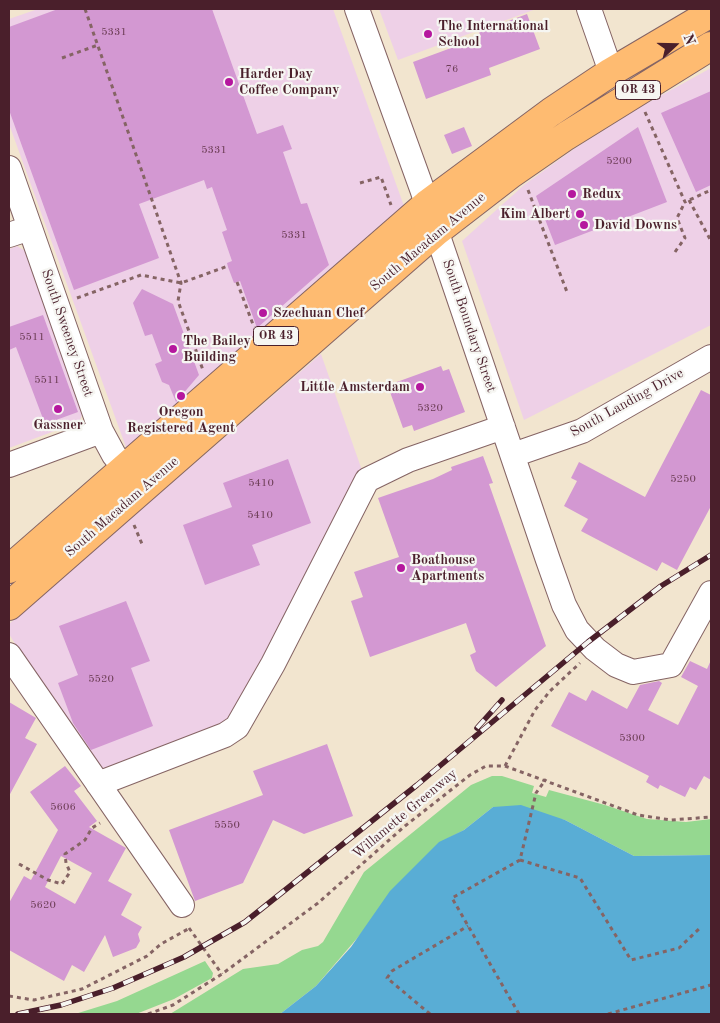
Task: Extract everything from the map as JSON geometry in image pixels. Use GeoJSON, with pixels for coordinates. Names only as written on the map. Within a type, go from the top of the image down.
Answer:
{"type":"FeatureCollection","features":[{"type":"Feature","properties":{"kind":"main road","name":"South Macadam Avenue"},"geometry":{"type":"LineString","coordinates":[[9,569],[124,466],[427,204],[511,140],[611,72],[711,13]]}},
{"type":"Feature","properties":{"kind":"main road","name":"South Macadam Avenue"},"geometry":{"type":"LineString","coordinates":[[9,606],[436,232],[511,174],[566,136],[711,46]]}},
{"type":"Feature","properties":{"kind":"street","name":"South Boundary Street"},"geometry":{"type":"LineString","coordinates":[[357,9],[427,204],[564,606],[577,630],[595,649],[616,665],[633,672],[671,665],[711,593]]}},
{"type":"Feature","properties":{"kind":"street"},"geometry":{"type":"LineString","coordinates":[[588,9],[611,72]]}},
{"type":"Feature","properties":{"kind":"street","name":"South Sweeney Street"},"geometry":{"type":"LineString","coordinates":[[9,168],[19,231],[102,431],[114,456],[143,489]]}},
{"type":"Feature","properties":{"kind":"street","name":"South Landing Drive"},"geometry":{"type":"LineString","coordinates":[[513,455],[594,424],[711,357]]}},
{"type":"Feature","properties":{"kind":"street"},"geometry":{"type":"LineString","coordinates":[[98,784],[225,735],[237,727],[273,664],[367,480],[400,463],[503,427]]}},
{"type":"Feature","properties":{"kind":"street"},"geometry":{"type":"LineString","coordinates":[[9,465],[102,431]]}},
{"type":"Feature","properties":{"kind":"street"},"geometry":{"type":"LineString","coordinates":[[11,663],[182,904]]}},
{"type":"Feature","properties":{"kind":"path"},"geometry":{"type":"LineString","coordinates":[[85,9],[181,283],[178,301],[211,392]]}},
{"type":"Feature","properties":{"kind":"path"},"geometry":{"type":"LineString","coordinates":[[62,58],[98,45]]}},
{"type":"Feature","properties":{"kind":"path"},"geometry":{"type":"LineString","coordinates":[[648,118],[687,201],[711,241]]}},
{"type":"Feature","properties":{"kind":"path"},"geometry":{"type":"LineString","coordinates":[[360,183],[381,176],[391,205],[398,203]]}},
{"type":"Feature","properties":{"kind":"path"},"geometry":{"type":"LineString","coordinates":[[526,184],[567,292]]}},
{"type":"Feature","properties":{"kind":"path"},"geometry":{"type":"LineString","coordinates":[[675,252],[685,238],[677,218],[687,201],[711,190]]}},
{"type":"Feature","properties":{"kind":"path"},"geometry":{"type":"LineString","coordinates":[[70,300],[140,275],[181,283],[228,266]]}},
{"type":"Feature","properties":{"kind":"path"},"geometry":{"type":"LineString","coordinates":[[237,282],[262,348]]}},
{"type":"Feature","properties":{"kind":"path"},"geometry":{"type":"LineString","coordinates":[[505,766],[535,710],[550,691],[595,649]]}},
{"type":"Feature","properties":{"kind":"path","name":"Willamette Greenway"},"geometry":{"type":"LineString","coordinates":[[148,1014],[173,1005],[222,974],[318,903],[405,826],[470,775],[486,766],[505,766],[546,779],[638,815],[671,820],[711,816]]}},
{"type":"Feature","properties":{"kind":"path"},"geometry":{"type":"LineString","coordinates":[[520,860],[536,793],[546,779]]}},
{"type":"Feature","properties":{"kind":"path"},"geometry":{"type":"LineString","coordinates":[[19,864],[48,880],[62,884],[70,872],[65,854],[70,848],[85,840],[92,828],[103,820]]}},
{"type":"Feature","properties":{"kind":"path"},"geometry":{"type":"LineString","coordinates":[[519,1014],[452,898],[520,860],[580,878],[631,960],[679,948],[700,928]]}},
{"type":"Feature","properties":{"kind":"path"},"geometry":{"type":"LineString","coordinates":[[430,1014],[387,978],[392,971],[468,926]]}},
{"type":"Feature","properties":{"kind":"path"},"geometry":{"type":"LineString","coordinates":[[9,996],[23,1000],[34,1000],[82,989],[147,956],[162,944],[188,929]]}},
{"type":"Feature","properties":{"kind":"path"},"geometry":{"type":"LineString","coordinates":[[197,941],[222,974]]}},
{"type":"Feature","properties":{"kind":"path"},"geometry":{"type":"LineString","coordinates":[[608,1014],[711,985]]}},
{"type":"Feature","properties":{"kind":"shaded area"},"geometry":{"type":"Polygon","coordinates":[[[38,9],[333,9],[404,206],[127,450],[9,124],[9,19],[38,9]]]}},
{"type":"Feature","properties":{"kind":"shaded area","name":"The International School"},"geometry":{"type":"Polygon","coordinates":[[[379,9],[536,9],[398,60],[379,9]]]}},
{"type":"Feature","properties":{"kind":"shaded area"},"geometry":{"type":"Polygon","coordinates":[[[711,68],[711,325],[524,420],[462,241],[524,185],[574,149],[642,106],[711,68]]]}},
{"type":"Feature","properties":{"kind":"shaded area"},"geometry":{"type":"Polygon","coordinates":[[[17,246],[27,252],[83,412],[80,420],[76,423],[9,448],[9,249],[17,246]]]}},
{"type":"Feature","properties":{"kind":"shaded area"},"geometry":{"type":"Polygon","coordinates":[[[321,354],[364,476],[233,715],[224,725],[96,773],[9,634],[9,624],[321,354]]]}},
{"type":"Feature","properties":{"kind":"green space"},"geometry":{"type":"Polygon","coordinates":[[[492,776],[502,776],[534,786],[532,793],[546,797],[549,790],[605,805],[647,819],[686,822],[711,819],[711,855],[634,856],[565,820],[493,807],[464,830],[439,843],[316,986],[280,1014],[170,1014],[243,969],[278,964],[302,950],[318,946],[323,942],[364,872],[471,785],[492,776]]]}},
{"type":"Feature","properties":{"kind":"green space"},"geometry":{"type":"Polygon","coordinates":[[[205,961],[213,973],[212,978],[174,999],[136,1014],[75,1014],[117,1001],[205,961]]]}},
{"type":"Feature","properties":{"kind":"water"},"geometry":{"type":"Polygon","coordinates":[[[521,805],[565,820],[634,856],[711,855],[711,1014],[280,1014],[316,986],[351,947],[390,891],[439,842],[464,830],[493,807],[521,805]]]}},
{"type":"Feature","properties":{"kind":"building"},"geometry":{"type":"Polygon","coordinates":[[[58,9],[212,9],[257,134],[283,125],[292,149],[283,152],[301,204],[307,203],[329,265],[257,328],[240,281],[234,283],[228,267],[227,263],[232,261],[222,232],[227,230],[212,187],[207,189],[204,180],[139,204],[159,258],[74,290],[9,110],[9,27],[58,9]]]}},
{"type":"Feature","properties":{"kind":"building"},"geometry":{"type":"Polygon","coordinates":[[[527,14],[540,49],[489,68],[491,75],[426,99],[413,62],[481,37],[479,32],[527,14]]]}},
{"type":"Feature","properties":{"kind":"building"},"geometry":{"type":"Polygon","coordinates":[[[711,91],[711,185],[696,192],[661,113],[711,91]]]}},
{"type":"Feature","properties":{"kind":"building"},"geometry":{"type":"Polygon","coordinates":[[[464,127],[472,146],[452,154],[444,135],[464,127]]]}},
{"type":"Feature","properties":{"kind":"building"},"geometry":{"type":"Polygon","coordinates":[[[638,127],[667,202],[555,245],[536,196],[638,127]]]}},
{"type":"Feature","properties":{"kind":"building","name":"The Bailey Building"},"geometry":{"type":"Polygon","coordinates":[[[142,289],[173,304],[199,375],[176,402],[169,385],[162,382],[155,364],[162,361],[152,334],[145,336],[133,303],[142,289]]]}},
{"type":"Feature","properties":{"kind":"building"},"geometry":{"type":"Polygon","coordinates":[[[43,315],[78,412],[45,424],[16,347],[9,350],[9,327],[43,315]]]}},
{"type":"Feature","properties":{"kind":"building"},"geometry":{"type":"Polygon","coordinates":[[[441,366],[443,371],[449,369],[465,412],[414,431],[412,425],[403,428],[390,392],[396,390],[394,383],[441,366]]]}},
{"type":"Feature","properties":{"kind":"building"},"geometry":{"type":"Polygon","coordinates":[[[701,390],[711,395],[711,506],[677,570],[662,562],[657,571],[581,531],[588,519],[564,506],[577,481],[571,478],[579,462],[645,497],[701,390]]]}},
{"type":"Feature","properties":{"kind":"building","name":"Boathouse Apartments"},"geometry":{"type":"Polygon","coordinates":[[[483,456],[493,483],[489,484],[546,646],[496,687],[476,671],[470,655],[476,652],[466,623],[370,657],[351,601],[363,597],[354,572],[399,557],[378,498],[433,479],[452,470],[451,467],[483,456]]]}},
{"type":"Feature","properties":{"kind":"building"},"geometry":{"type":"Polygon","coordinates":[[[288,459],[311,523],[252,545],[260,565],[205,585],[183,525],[232,507],[223,483],[288,459]]]}},
{"type":"Feature","properties":{"kind":"building"},"geometry":{"type":"Polygon","coordinates":[[[126,601],[150,661],[131,668],[153,726],[91,750],[73,723],[58,683],[78,675],[59,626],[126,601]]]}},
{"type":"Feature","properties":{"kind":"building"},"geometry":{"type":"Polygon","coordinates":[[[711,660],[711,780],[704,776],[696,790],[690,787],[685,797],[660,785],[658,789],[646,782],[649,776],[551,726],[569,692],[586,701],[592,690],[627,709],[640,685],[659,681],[662,683],[648,710],[678,725],[698,686],[681,677],[690,661],[707,669],[711,660]]]}},
{"type":"Feature","properties":{"kind":"building"},"geometry":{"type":"Polygon","coordinates":[[[9,702],[36,718],[25,738],[37,744],[9,796],[9,702]]]}},
{"type":"Feature","properties":{"kind":"building"},"geometry":{"type":"Polygon","coordinates":[[[327,744],[353,816],[304,834],[273,820],[243,883],[195,901],[169,830],[263,795],[253,771],[327,744]]]}},
{"type":"Feature","properties":{"kind":"building"},"geometry":{"type":"Polygon","coordinates":[[[65,766],[81,786],[74,791],[97,821],[89,827],[126,848],[108,881],[132,894],[121,915],[142,927],[138,934],[140,941],[136,948],[113,957],[105,935],[84,972],[72,965],[64,981],[9,950],[9,903],[24,876],[31,880],[58,830],[30,792],[65,766]],[[61,856],[45,887],[75,904],[92,873],[61,856]]]}},
{"type":"Feature","properties":{"kind":"railway"},"geometry":{"type":"LineString","coordinates":[[18,1014],[61,1005],[113,988],[184,957],[245,922],[417,785],[588,642],[661,586],[711,555]]}},
{"type":"Feature","properties":{"kind":"railway"},"geometry":{"type":"LineString","coordinates":[[477,728],[502,700]]}},
{"type":"Feature","properties":{"kind":"place","name":"The International School"},"geometry":{"type":"Point","coordinates":[428,34]}},
{"type":"Feature","properties":{"kind":"place","name":"Harder Day Coffee Company"},"geometry":{"type":"Point","coordinates":[229,82]}},
{"type":"Feature","properties":{"kind":"place","name":"Redux"},"geometry":{"type":"Point","coordinates":[572,194]}},
{"type":"Feature","properties":{"kind":"place","name":"Kim Albert"},"geometry":{"type":"Point","coordinates":[580,214]}},
{"type":"Feature","properties":{"kind":"place","name":"David Downs"},"geometry":{"type":"Point","coordinates":[584,225]}},
{"type":"Feature","properties":{"kind":"place","name":"Szechuan Chef"},"geometry":{"type":"Point","coordinates":[263,313]}},
{"type":"Feature","properties":{"kind":"place","name":"The Bailey Building"},"geometry":{"type":"Point","coordinates":[173,349]}},
{"type":"Feature","properties":{"kind":"place","name":"Little Amsterdam"},"geometry":{"type":"Point","coordinates":[420,387]}},
{"type":"Feature","properties":{"kind":"place","name":"Oregon Registered Agent"},"geometry":{"type":"Point","coordinates":[181,396]}},
{"type":"Feature","properties":{"kind":"place","name":"Gassner"},"geometry":{"type":"Point","coordinates":[58,409]}},
{"type":"Feature","properties":{"kind":"place","name":"Boathouse Apartments"},"geometry":{"type":"Point","coordinates":[401,568]}}]}
